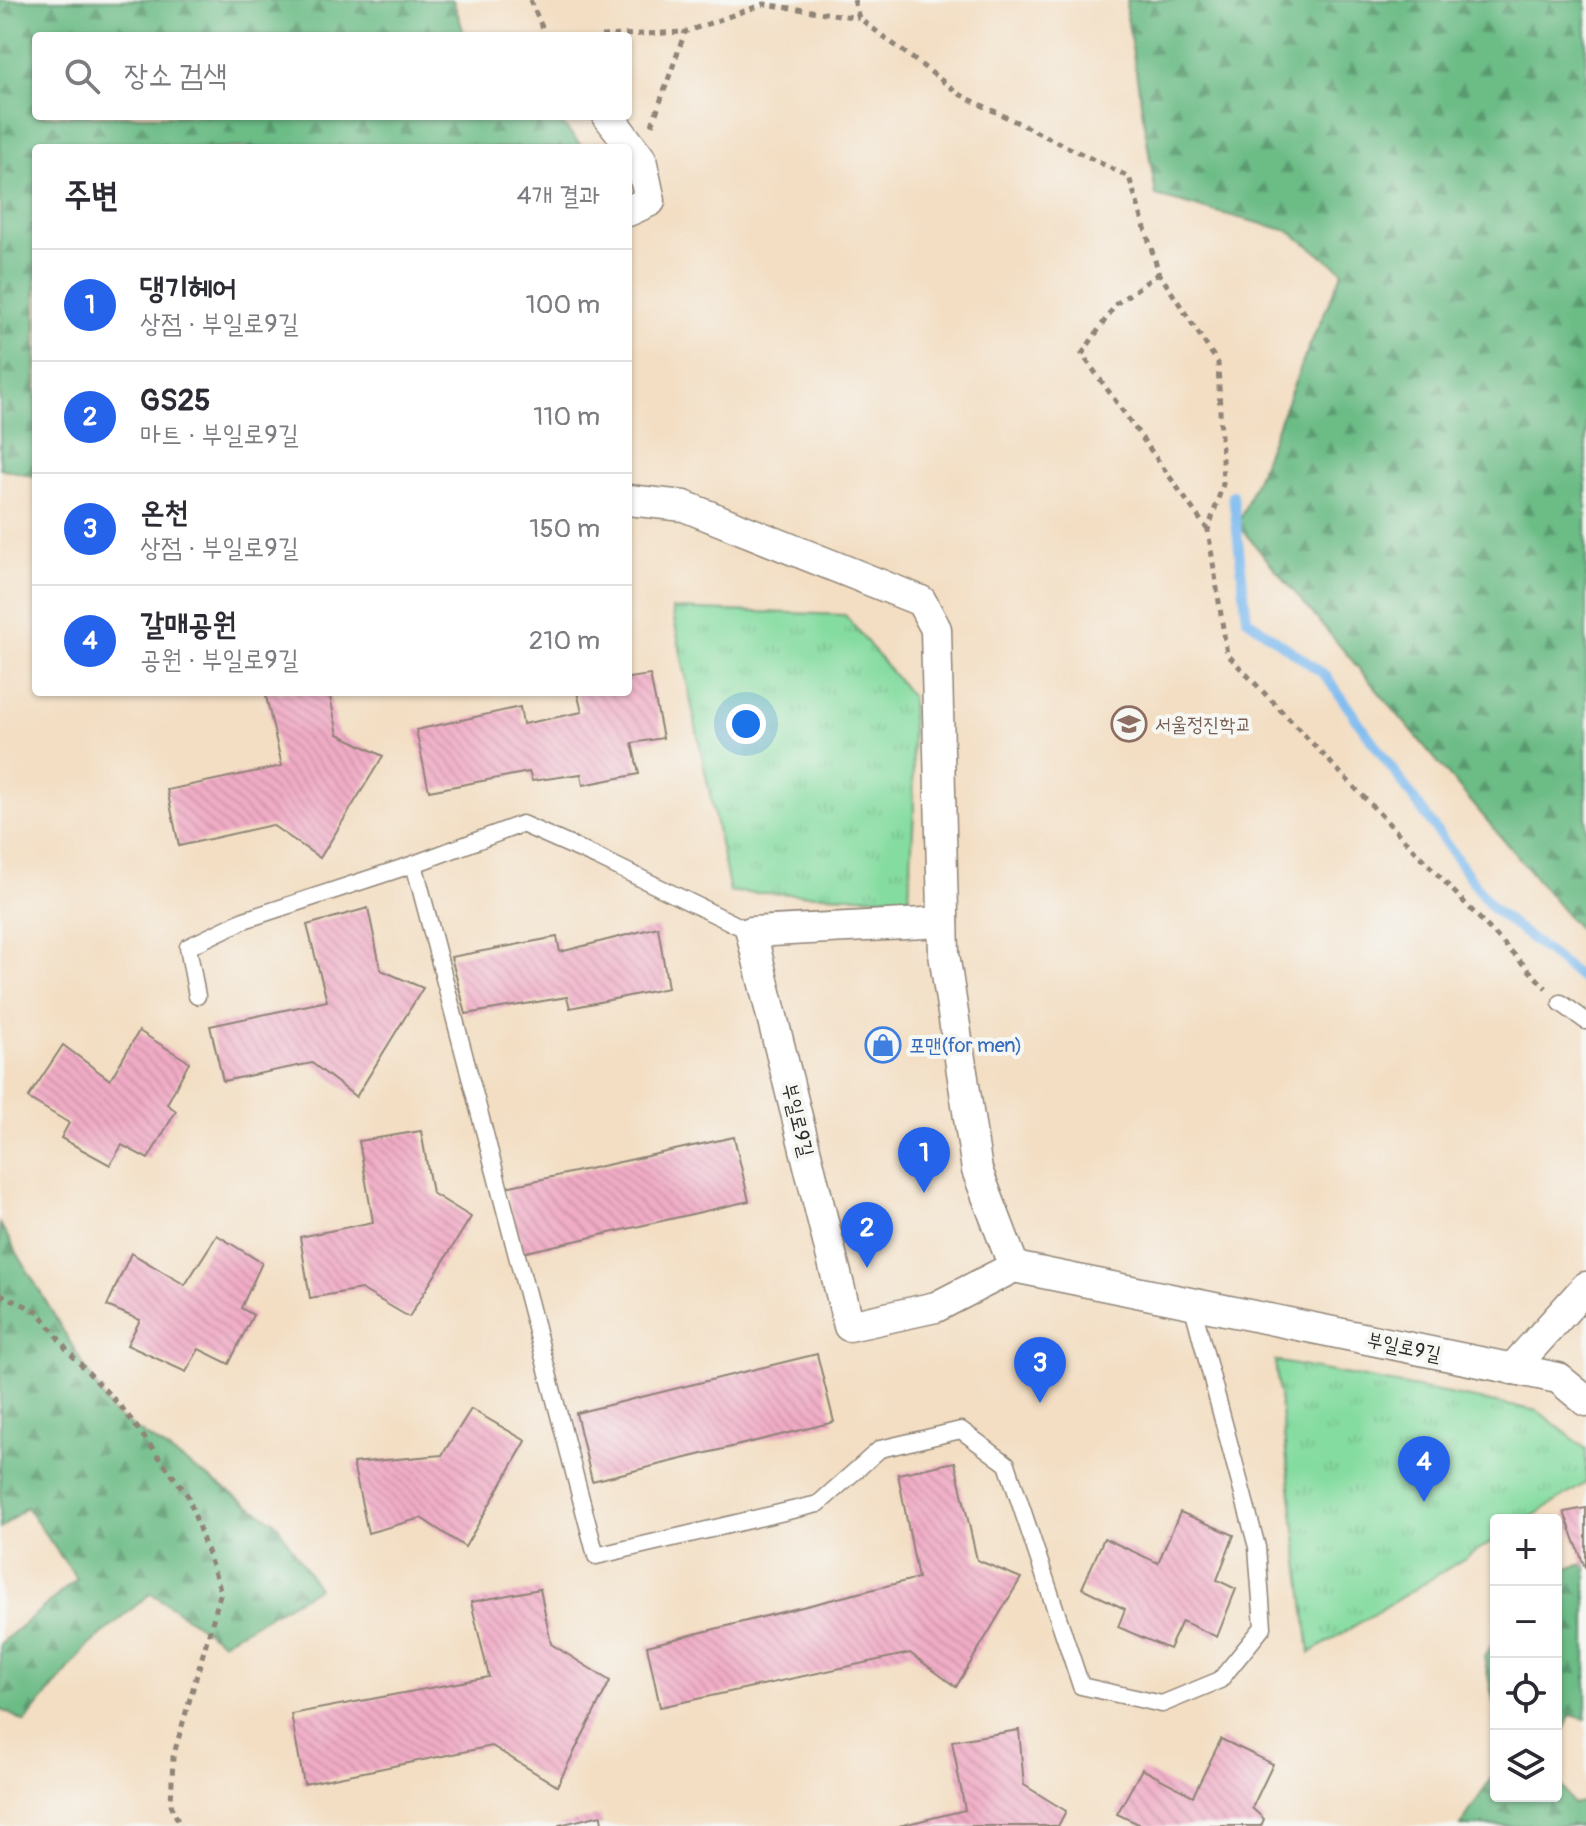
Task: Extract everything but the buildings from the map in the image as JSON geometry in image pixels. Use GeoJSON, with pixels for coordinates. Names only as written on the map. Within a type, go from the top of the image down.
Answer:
{"type":"FeatureCollection","features":[{"type":"Feature","properties":{"kind":"street"},"geometry":{"type":"LineString","coordinates":[[611,120],[629,144]]}},
{"type":"Feature","properties":{"kind":"street"},"geometry":{"type":"LineString","coordinates":[[632,147],[641,159],[650,201],[632,209]]}},
{"type":"Feature","properties":{"kind":"street"},"geometry":{"type":"LineString","coordinates":[[632,500],[684,506],[921,601],[936,629],[944,954],[977,1170],[1014,1267]]}},
{"type":"Feature","properties":{"kind":"street"},"geometry":{"type":"LineString","coordinates":[[751,932],[943,922]]}},
{"type":"Feature","properties":{"kind":"street","name":"부일로9길"},"geometry":{"type":"LineString","coordinates":[[751,932],[849,1326],[936,1307],[1014,1267],[1558,1378],[1586,1401]]}},
{"type":"Feature","properties":{"kind":"street"},"geometry":{"type":"LineString","coordinates":[[1512,1369],[1586,1287]]}},
{"type":"Feature","properties":{"kind":"lane"},"geometry":{"type":"LineString","coordinates":[[197,996],[188,947],[244,920],[414,864],[522,824],[751,932]]}},
{"type":"Feature","properties":{"kind":"lane"},"geometry":{"type":"LineString","coordinates":[[414,864],[596,1556],[818,1504],[880,1449],[961,1430],[1007,1464],[1081,1686],[1162,1704],[1220,1680],[1263,1627],[1257,1547],[1192,1304]]}},
{"type":"Feature","properties":{"kind":"lane"},"geometry":{"type":"LineString","coordinates":[[1561,1003],[1586,1021]]}},
{"type":"Feature","properties":{"kind":"path"},"geometry":{"type":"LineString","coordinates":[[530,0],[544,32]]}},
{"type":"Feature","properties":{"kind":"path"},"geometry":{"type":"LineString","coordinates":[[854,0],[859,18]]}},
{"type":"Feature","properties":{"kind":"path"},"geometry":{"type":"LineString","coordinates":[[632,35],[685,32],[764,4],[859,18],[961,95],[1129,177],[1159,273],[1218,363],[1223,484],[1208,530],[1227,654],[1561,1003]]}},
{"type":"Feature","properties":{"kind":"path"},"geometry":{"type":"LineString","coordinates":[[641,159],[685,32]]}},
{"type":"Feature","properties":{"kind":"path"},"geometry":{"type":"LineString","coordinates":[[1159,273],[1116,304],[1082,354],[1208,530]]}},
{"type":"Feature","properties":{"kind":"path"},"geometry":{"type":"LineString","coordinates":[[0,1294],[39,1312],[67,1350],[123,1409],[188,1496],[221,1592],[173,1757],[171,1804],[180,1826]]}},
{"type":"Feature","properties":{"kind":"green space"},"geometry":{"type":"Polygon","coordinates":[[[0,0],[453,0],[464,32],[32,32],[32,120],[559,120],[580,144],[32,144],[32,476],[0,468],[0,0]]]}},
{"type":"Feature","properties":{"kind":"green space"},"geometry":{"type":"Polygon","coordinates":[[[1127,0],[1586,0],[1586,938],[1238,525],[1306,354],[1343,271],[1289,231],[1156,196],[1126,10],[1127,0]]]}},
{"type":"Feature","properties":{"kind":"green space"},"geometry":{"type":"Polygon","coordinates":[[[672,609],[845,615],[911,696],[914,813],[909,898],[730,892],[672,609]]]}},
{"type":"Feature","properties":{"kind":"green space"},"geometry":{"type":"Polygon","coordinates":[[[0,1224],[112,1413],[276,1523],[318,1588],[222,1642],[151,1593],[89,1645],[25,1722],[0,1709],[0,1644],[77,1579],[26,1507],[0,1529],[0,1224]]]}},
{"type":"Feature","properties":{"kind":"green space"},"geometry":{"type":"Polygon","coordinates":[[[1275,1361],[1538,1411],[1586,1449],[1586,1483],[1536,1514],[1490,1514],[1490,1543],[1310,1653],[1275,1361]]]}},
{"type":"Feature","properties":{"kind":"green space"},"geometry":{"type":"Polygon","coordinates":[[[1586,1564],[1586,1719],[1570,1715],[1562,1736],[1562,1586],[1562,1569],[1586,1564]]]}},
{"type":"Feature","properties":{"kind":"green space"},"geometry":{"type":"Polygon","coordinates":[[[1490,1648],[1490,1685],[1484,1657],[1490,1648]]]}},
{"type":"Feature","properties":{"kind":"green space"},"geometry":{"type":"Polygon","coordinates":[[[1490,1780],[1490,1802],[1562,1802],[1562,1787],[1573,1804],[1586,1801],[1586,1826],[1460,1826],[1490,1780]]]}},
{"type":"Feature","properties":{"kind":"waterway"},"geometry":{"type":"LineString","coordinates":[[1233,495],[1247,619],[1325,675],[1492,908],[1586,982]]}},
{"type":"Feature","properties":{"kind":"place","name":"서울정진학교"},"geometry":{"type":"Point","coordinates":[1129,724]}},
{"type":"Feature","properties":{"kind":"place","name":"포맨(for men)"},"geometry":{"type":"Point","coordinates":[883,1045]}},
{"type":"Feature","properties":{"kind":"place","name":"댕기헤어"},"geometry":{"type":"Point","coordinates":[924,1193]}},
{"type":"Feature","properties":{"kind":"place","name":"GS25"},"geometry":{"type":"Point","coordinates":[867,1268]}},
{"type":"Feature","properties":{"kind":"place","name":"온천"},"geometry":{"type":"Point","coordinates":[1040,1403]}},
{"type":"Feature","properties":{"kind":"place","name":"갈매공원"},"geometry":{"type":"Point","coordinates":[1424,1502]}}]}
